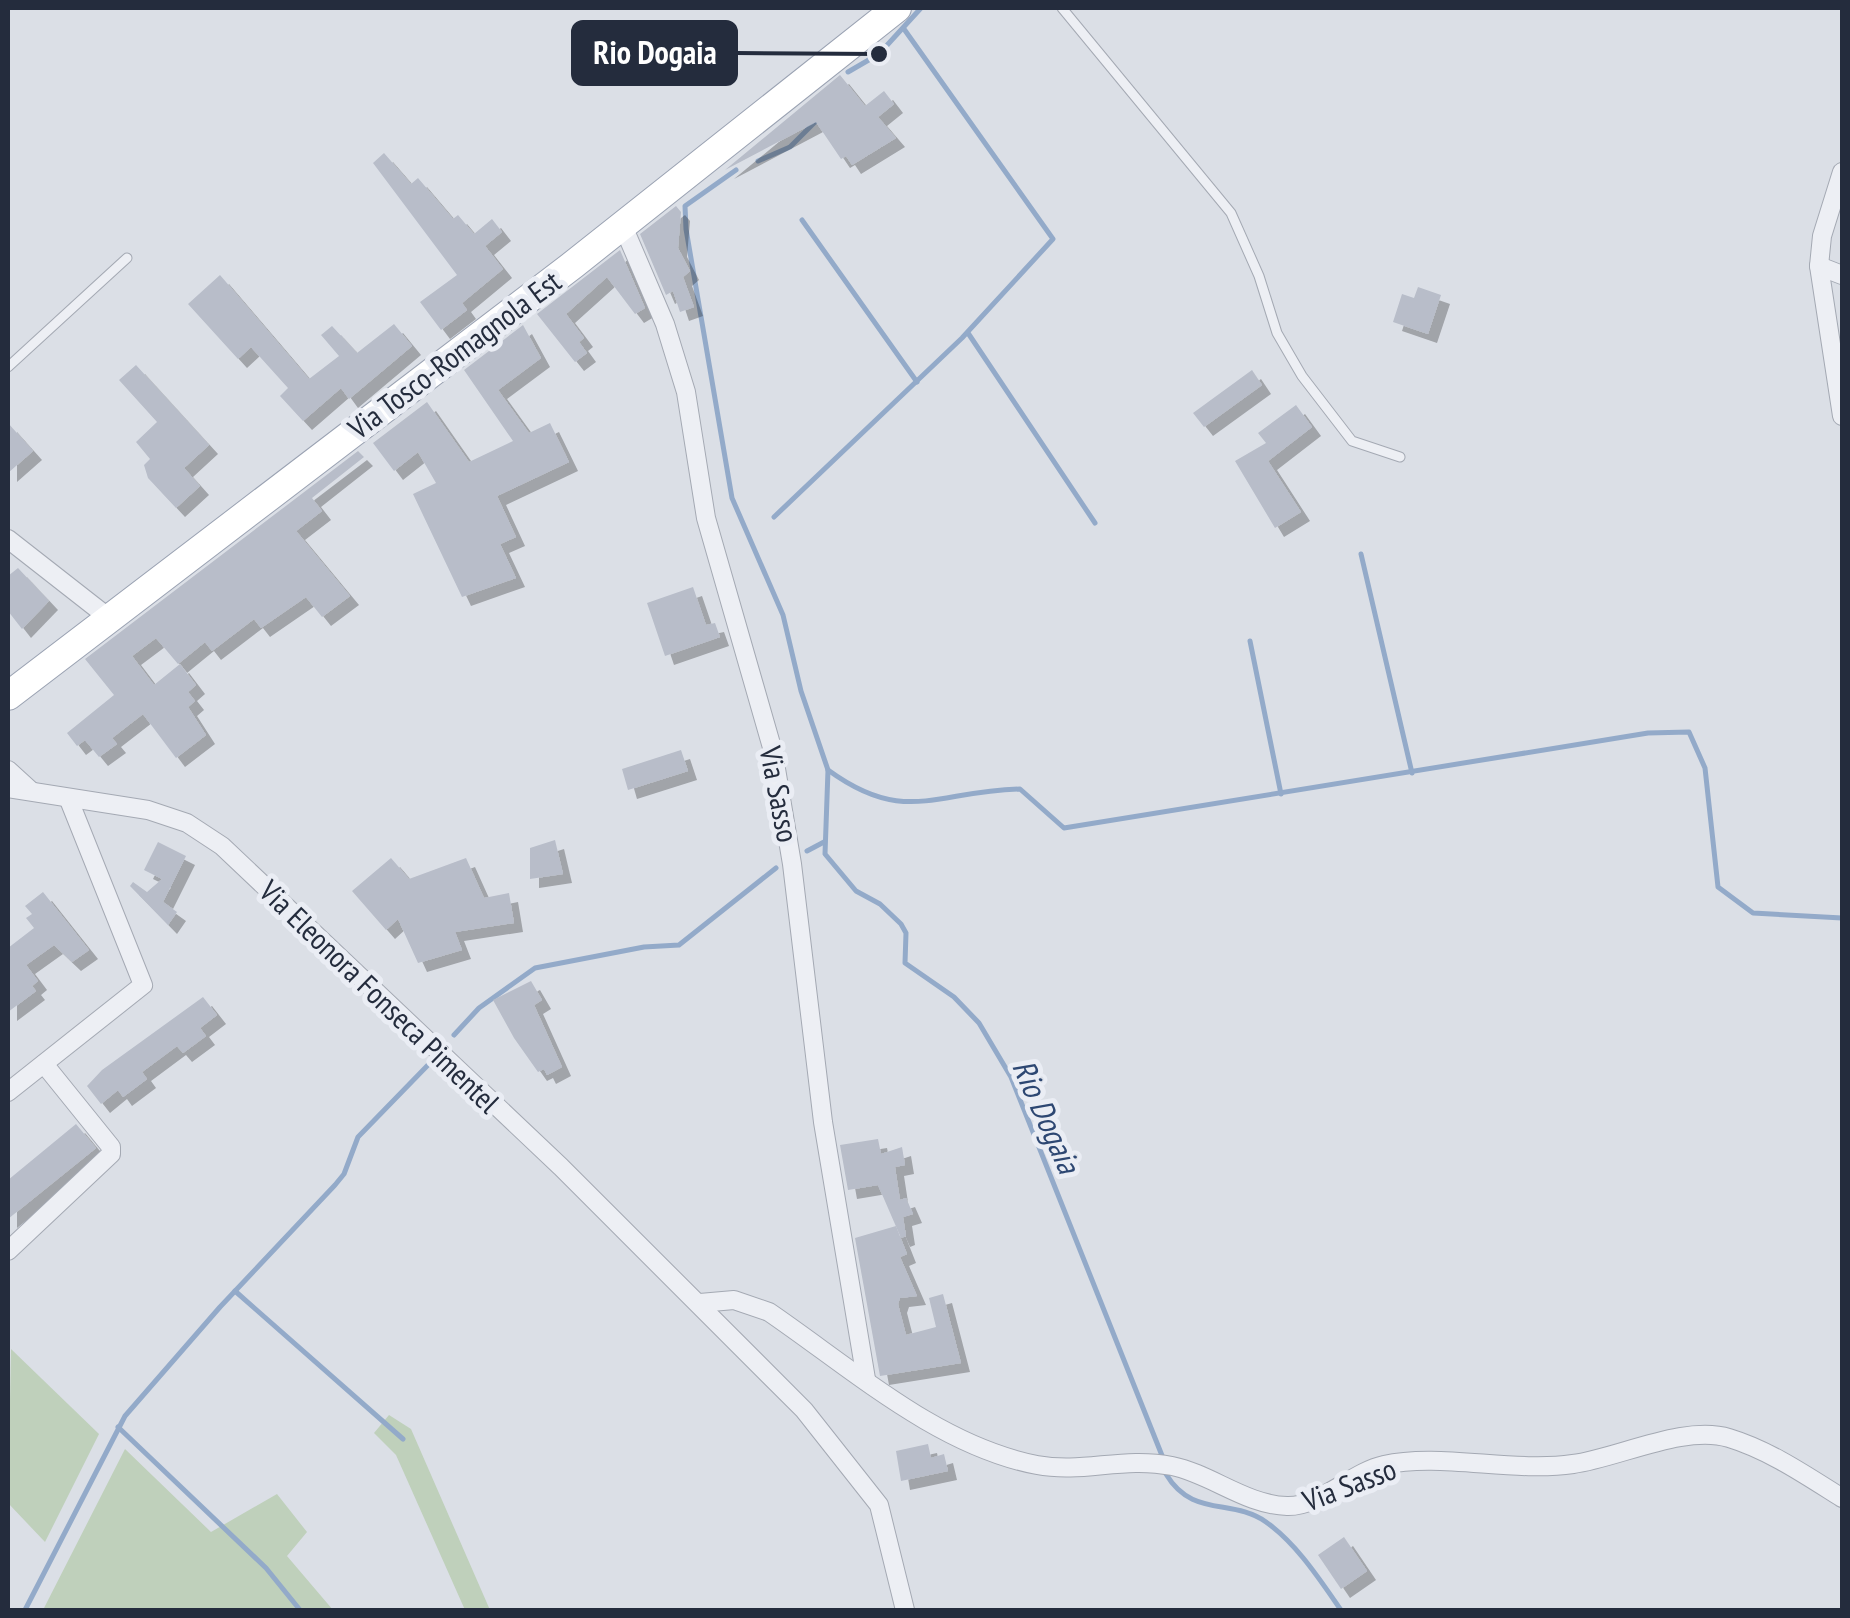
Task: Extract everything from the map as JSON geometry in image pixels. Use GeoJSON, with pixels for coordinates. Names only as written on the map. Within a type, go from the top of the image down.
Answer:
{"type":"FeatureCollection","features":[{"type":"Feature","properties":{"kind":"main road","name":"Via Tosco-Romagnola Est"},"geometry":{"type":"LineString","coordinates":[[8,696],[623,226],[897,8]]}},
{"type":"Feature","properties":{"kind":"street"},"geometry":{"type":"LineString","coordinates":[[1842,172],[1822,236],[1819,266],[1842,416]]}},
{"type":"Feature","properties":{"kind":"street","name":"Via Sasso"},"geometry":{"type":"LineString","coordinates":[[623,226],[665,324],[686,392],[706,518],[773,751],[792,864],[823,1122],[866,1379]]}},
{"type":"Feature","properties":{"kind":"street"},"geometry":{"type":"LineString","coordinates":[[1819,266],[1842,275]]}},
{"type":"Feature","properties":{"kind":"street"},"geometry":{"type":"LineString","coordinates":[[8,540],[108,618]]}},
{"type":"Feature","properties":{"kind":"street"},"geometry":{"type":"LineString","coordinates":[[8,770],[32,792]]}},
{"type":"Feature","properties":{"kind":"street","name":"Via Eleonora Fonseca Pimentel"},"geometry":{"type":"LineString","coordinates":[[8,788],[148,810],[186,822],[222,846],[700,1303]]}},
{"type":"Feature","properties":{"kind":"street"},"geometry":{"type":"LineString","coordinates":[[8,1092],[143,985],[69,800]]}},
{"type":"Feature","properties":{"kind":"street"},"geometry":{"type":"LineString","coordinates":[[8,1250],[110,1154],[111,1147],[44,1064]]}},
{"type":"Feature","properties":{"kind":"street","name":"Via Sasso"},"geometry":{"type":"LineString","coordinates":[[700,1303],[734,1300],[770,1312],[968,1444],[1004,1457],[1076,1469],[1124,1460],[1176,1467],[1244,1496],[1288,1507],[1382,1465],[1550,1467],[1698,1436],[1726,1436],[1794,1468],[1842,1498]]}},
{"type":"Feature","properties":{"kind":"street"},"geometry":{"type":"LineString","coordinates":[[700,1303],[804,1410],[880,1505],[905,1610]]}},
{"type":"Feature","properties":{"kind":"lane"},"geometry":{"type":"LineString","coordinates":[[1062,8],[1231,213],[1260,276],[1277,334],[1302,376],[1352,441],[1400,457]]}},
{"type":"Feature","properties":{"kind":"lane"},"geometry":{"type":"LineString","coordinates":[[8,367],[127,258]]}},
{"type":"Feature","properties":{"kind":"green space"},"geometry":{"type":"Polygon","coordinates":[[[11,1349],[99,1434],[45,1542],[8,1503],[11,1349]]]}},
{"type":"Feature","properties":{"kind":"green space"},"geometry":{"type":"Polygon","coordinates":[[[389,1415],[411,1429],[490,1610],[465,1610],[396,1455],[374,1433],[389,1415]]]}},
{"type":"Feature","properties":{"kind":"green space"},"geometry":{"type":"Polygon","coordinates":[[[125,1449],[211,1532],[277,1494],[307,1532],[287,1556],[333,1610],[43,1610],[125,1449]]]}},
{"type":"Feature","properties":{"kind":"building"},"geometry":{"type":"Polygon","coordinates":[[[840,75],[865,106],[884,91],[894,104],[878,117],[896,138],[852,165],[846,156],[841,159],[816,122],[725,170],[840,75]]]}},
{"type":"Feature","properties":{"kind":"building"},"geometry":{"type":"Polygon","coordinates":[[[384,153],[411,184],[418,178],[453,219],[458,215],[474,234],[492,219],[502,232],[485,246],[503,269],[462,303],[467,310],[441,330],[420,302],[457,275],[373,163],[384,153]]]}},
{"type":"Feature","properties":{"kind":"building"},"geometry":{"type":"Polygon","coordinates":[[[676,206],[681,212],[678,248],[690,271],[683,277],[694,307],[680,312],[673,291],[666,295],[640,234],[676,206]]]}},
{"type":"Feature","properties":{"kind":"building"},"geometry":{"type":"Polygon","coordinates":[[[620,250],[645,308],[635,314],[607,277],[566,314],[584,338],[579,342],[587,353],[575,362],[537,314],[620,250]]]}},
{"type":"Feature","properties":{"kind":"building"},"geometry":{"type":"Polygon","coordinates":[[[220,275],[309,379],[339,356],[321,335],[332,326],[357,353],[394,324],[412,346],[349,399],[341,388],[303,421],[280,396],[288,388],[251,347],[238,359],[188,304],[220,275]]]}},
{"type":"Feature","properties":{"kind":"building"},"geometry":{"type":"Polygon","coordinates":[[[1418,287],[1441,295],[1428,334],[1393,322],[1402,294],[1414,298],[1418,287]]]}},
{"type":"Feature","properties":{"kind":"building"},"geometry":{"type":"Polygon","coordinates":[[[523,325],[541,358],[498,390],[529,433],[550,423],[569,462],[497,496],[516,537],[500,544],[516,578],[462,597],[413,494],[436,483],[418,452],[394,471],[373,443],[427,402],[469,462],[513,441],[464,370],[523,325]]]}},
{"type":"Feature","properties":{"kind":"building"},"geometry":{"type":"Polygon","coordinates":[[[136,365],[209,445],[184,468],[200,486],[176,508],[148,478],[144,465],[150,459],[136,442],[157,422],[119,380],[136,365]]]}},
{"type":"Feature","properties":{"kind":"building"},"geometry":{"type":"Polygon","coordinates":[[[1252,370],[1262,385],[1204,427],[1193,413],[1252,370]]]}},
{"type":"Feature","properties":{"kind":"building"},"geometry":{"type":"Polygon","coordinates":[[[1296,405],[1312,427],[1268,461],[1301,512],[1275,528],[1235,461],[1266,443],[1258,433],[1296,405]]]}},
{"type":"Feature","properties":{"kind":"building"},"geometry":{"type":"Polygon","coordinates":[[[8,423],[33,451],[8,473],[8,423]]]}},
{"type":"Feature","properties":{"kind":"building"},"geometry":{"type":"Polygon","coordinates":[[[358,451],[364,457],[312,498],[322,511],[296,531],[350,596],[322,617],[306,597],[261,628],[254,619],[212,651],[205,642],[178,664],[156,638],[132,656],[154,685],[180,664],[196,685],[188,692],[195,701],[188,707],[206,735],[176,758],[143,714],[112,738],[117,744],[99,757],[85,740],[77,746],[67,733],[114,695],[85,659],[358,451]]]}},
{"type":"Feature","properties":{"kind":"building"},"geometry":{"type":"Polygon","coordinates":[[[18,568],[49,601],[22,629],[8,611],[8,576],[18,568]]]}},
{"type":"Feature","properties":{"kind":"building"},"geometry":{"type":"Polygon","coordinates":[[[693,587],[706,625],[715,623],[720,637],[665,656],[647,603],[693,587]]]}},
{"type":"Feature","properties":{"kind":"building"},"geometry":{"type":"Polygon","coordinates":[[[681,750],[688,771],[628,790],[622,769],[681,750]]]}},
{"type":"Feature","properties":{"kind":"building"},"geometry":{"type":"Polygon","coordinates":[[[555,840],[563,874],[530,879],[530,848],[555,840]]]}},
{"type":"Feature","properties":{"kind":"building"},"geometry":{"type":"Polygon","coordinates":[[[158,842],[186,856],[163,902],[177,912],[168,925],[130,886],[133,882],[147,892],[162,879],[144,870],[158,842]]]}},
{"type":"Feature","properties":{"kind":"building"},"geometry":{"type":"Polygon","coordinates":[[[391,858],[409,879],[466,858],[484,898],[509,893],[514,923],[455,932],[462,950],[418,963],[398,919],[386,930],[352,891],[391,858]]]}},
{"type":"Feature","properties":{"kind":"building"},"geometry":{"type":"Polygon","coordinates":[[[43,892],[89,950],[72,962],[54,945],[26,965],[38,981],[32,986],[36,991],[8,1012],[8,948],[34,928],[26,918],[32,914],[25,906],[43,892]]]}},
{"type":"Feature","properties":{"kind":"building"},"geometry":{"type":"Polygon","coordinates":[[[531,981],[542,1000],[534,1005],[562,1067],[547,1075],[544,1069],[538,1072],[493,1000],[531,981]]]}},
{"type":"Feature","properties":{"kind":"building"},"geometry":{"type":"Polygon","coordinates":[[[203,997],[217,1015],[200,1028],[206,1036],[183,1053],[177,1046],[142,1072],[147,1079],[123,1097],[118,1090],[101,1104],[87,1086],[102,1070],[203,997]]]}},
{"type":"Feature","properties":{"kind":"building"},"geometry":{"type":"Polygon","coordinates":[[[76,1124],[96,1148],[8,1219],[8,1180],[76,1124]]]}},
{"type":"Feature","properties":{"kind":"building"},"geometry":{"type":"Polygon","coordinates":[[[878,1139],[881,1154],[902,1147],[905,1165],[895,1167],[900,1200],[906,1198],[913,1214],[903,1217],[906,1236],[901,1238],[878,1185],[848,1190],[840,1145],[878,1139]]]}},
{"type":"Feature","properties":{"kind":"building"},"geometry":{"type":"Polygon","coordinates":[[[896,1226],[907,1254],[900,1257],[917,1296],[900,1298],[898,1304],[906,1335],[936,1327],[929,1298],[943,1294],[961,1363],[880,1376],[855,1238],[896,1226]]]}},
{"type":"Feature","properties":{"kind":"building"},"geometry":{"type":"Polygon","coordinates":[[[928,1444],[931,1458],[944,1454],[948,1471],[901,1481],[896,1451],[928,1444]]]}},
{"type":"Feature","properties":{"kind":"building"},"geometry":{"type":"Polygon","coordinates":[[[1344,1537],[1367,1571],[1341,1589],[1318,1555],[1344,1537]]]}},
{"type":"Feature","properties":{"kind":"waterway","name":"Rio Dogaia"},"geometry":{"type":"LineString","coordinates":[[848,72],[879,54],[921,8]]}},
{"type":"Feature","properties":{"kind":"waterway"},"geometry":{"type":"LineString","coordinates":[[774,517],[962,338],[1053,239],[904,29]]}},
{"type":"Feature","properties":{"kind":"waterway","name":"Rio Dogaia"},"geometry":{"type":"LineString","coordinates":[[758,161],[790,147],[816,121]]}},
{"type":"Feature","properties":{"kind":"waterway","name":"Rio Dogaia"},"geometry":{"type":"LineString","coordinates":[[736,170],[685,206],[686,229],[732,498],[783,615],[801,691],[828,770],[825,854],[856,891],[880,904],[901,924],[906,933],[905,963],[954,997],[979,1023],[1011,1077],[1163,1458]]}},
{"type":"Feature","properties":{"kind":"waterway"},"geometry":{"type":"LineString","coordinates":[[802,220],[917,382]]}},
{"type":"Feature","properties":{"kind":"waterway"},"geometry":{"type":"LineString","coordinates":[[968,333],[1095,523]]}},
{"type":"Feature","properties":{"kind":"waterway"},"geometry":{"type":"LineString","coordinates":[[1361,554],[1412,773]]}},
{"type":"Feature","properties":{"kind":"waterway"},"geometry":{"type":"LineString","coordinates":[[1250,641],[1281,794]]}},
{"type":"Feature","properties":{"kind":"waterway"},"geometry":{"type":"LineString","coordinates":[[828,770],[855,787],[900,801],[1020,789],[1064,828],[1648,733],[1689,732],[1705,768],[1718,887],[1753,913],[1842,918]]}},
{"type":"Feature","properties":{"kind":"waterway"},"geometry":{"type":"LineString","coordinates":[[807,851],[824,842]]}},
{"type":"Feature","properties":{"kind":"waterway"},"geometry":{"type":"LineString","coordinates":[[454,1035],[479,1008],[535,968],[644,947],[679,945],[776,868]]}},
{"type":"Feature","properties":{"kind":"waterway"},"geometry":{"type":"LineString","coordinates":[[25,1610],[125,1416],[220,1307],[335,1185],[344,1174],[358,1137],[428,1065]]}},
{"type":"Feature","properties":{"kind":"waterway"},"geometry":{"type":"LineString","coordinates":[[235,1291],[403,1439]]}},
{"type":"Feature","properties":{"kind":"waterway"},"geometry":{"type":"LineString","coordinates":[[118,1427],[266,1568],[300,1610]]}},
{"type":"Feature","properties":{"kind":"waterway","name":"Rio Dogaia"},"geometry":{"type":"LineString","coordinates":[[1166,1474],[1188,1497],[1266,1522],[1298,1552],[1341,1610]]}},
{"type":"Feature","properties":{"kind":"place","name":"Rio Dogaia"},"geometry":{"type":"Point","coordinates":[879,54]}}]}
